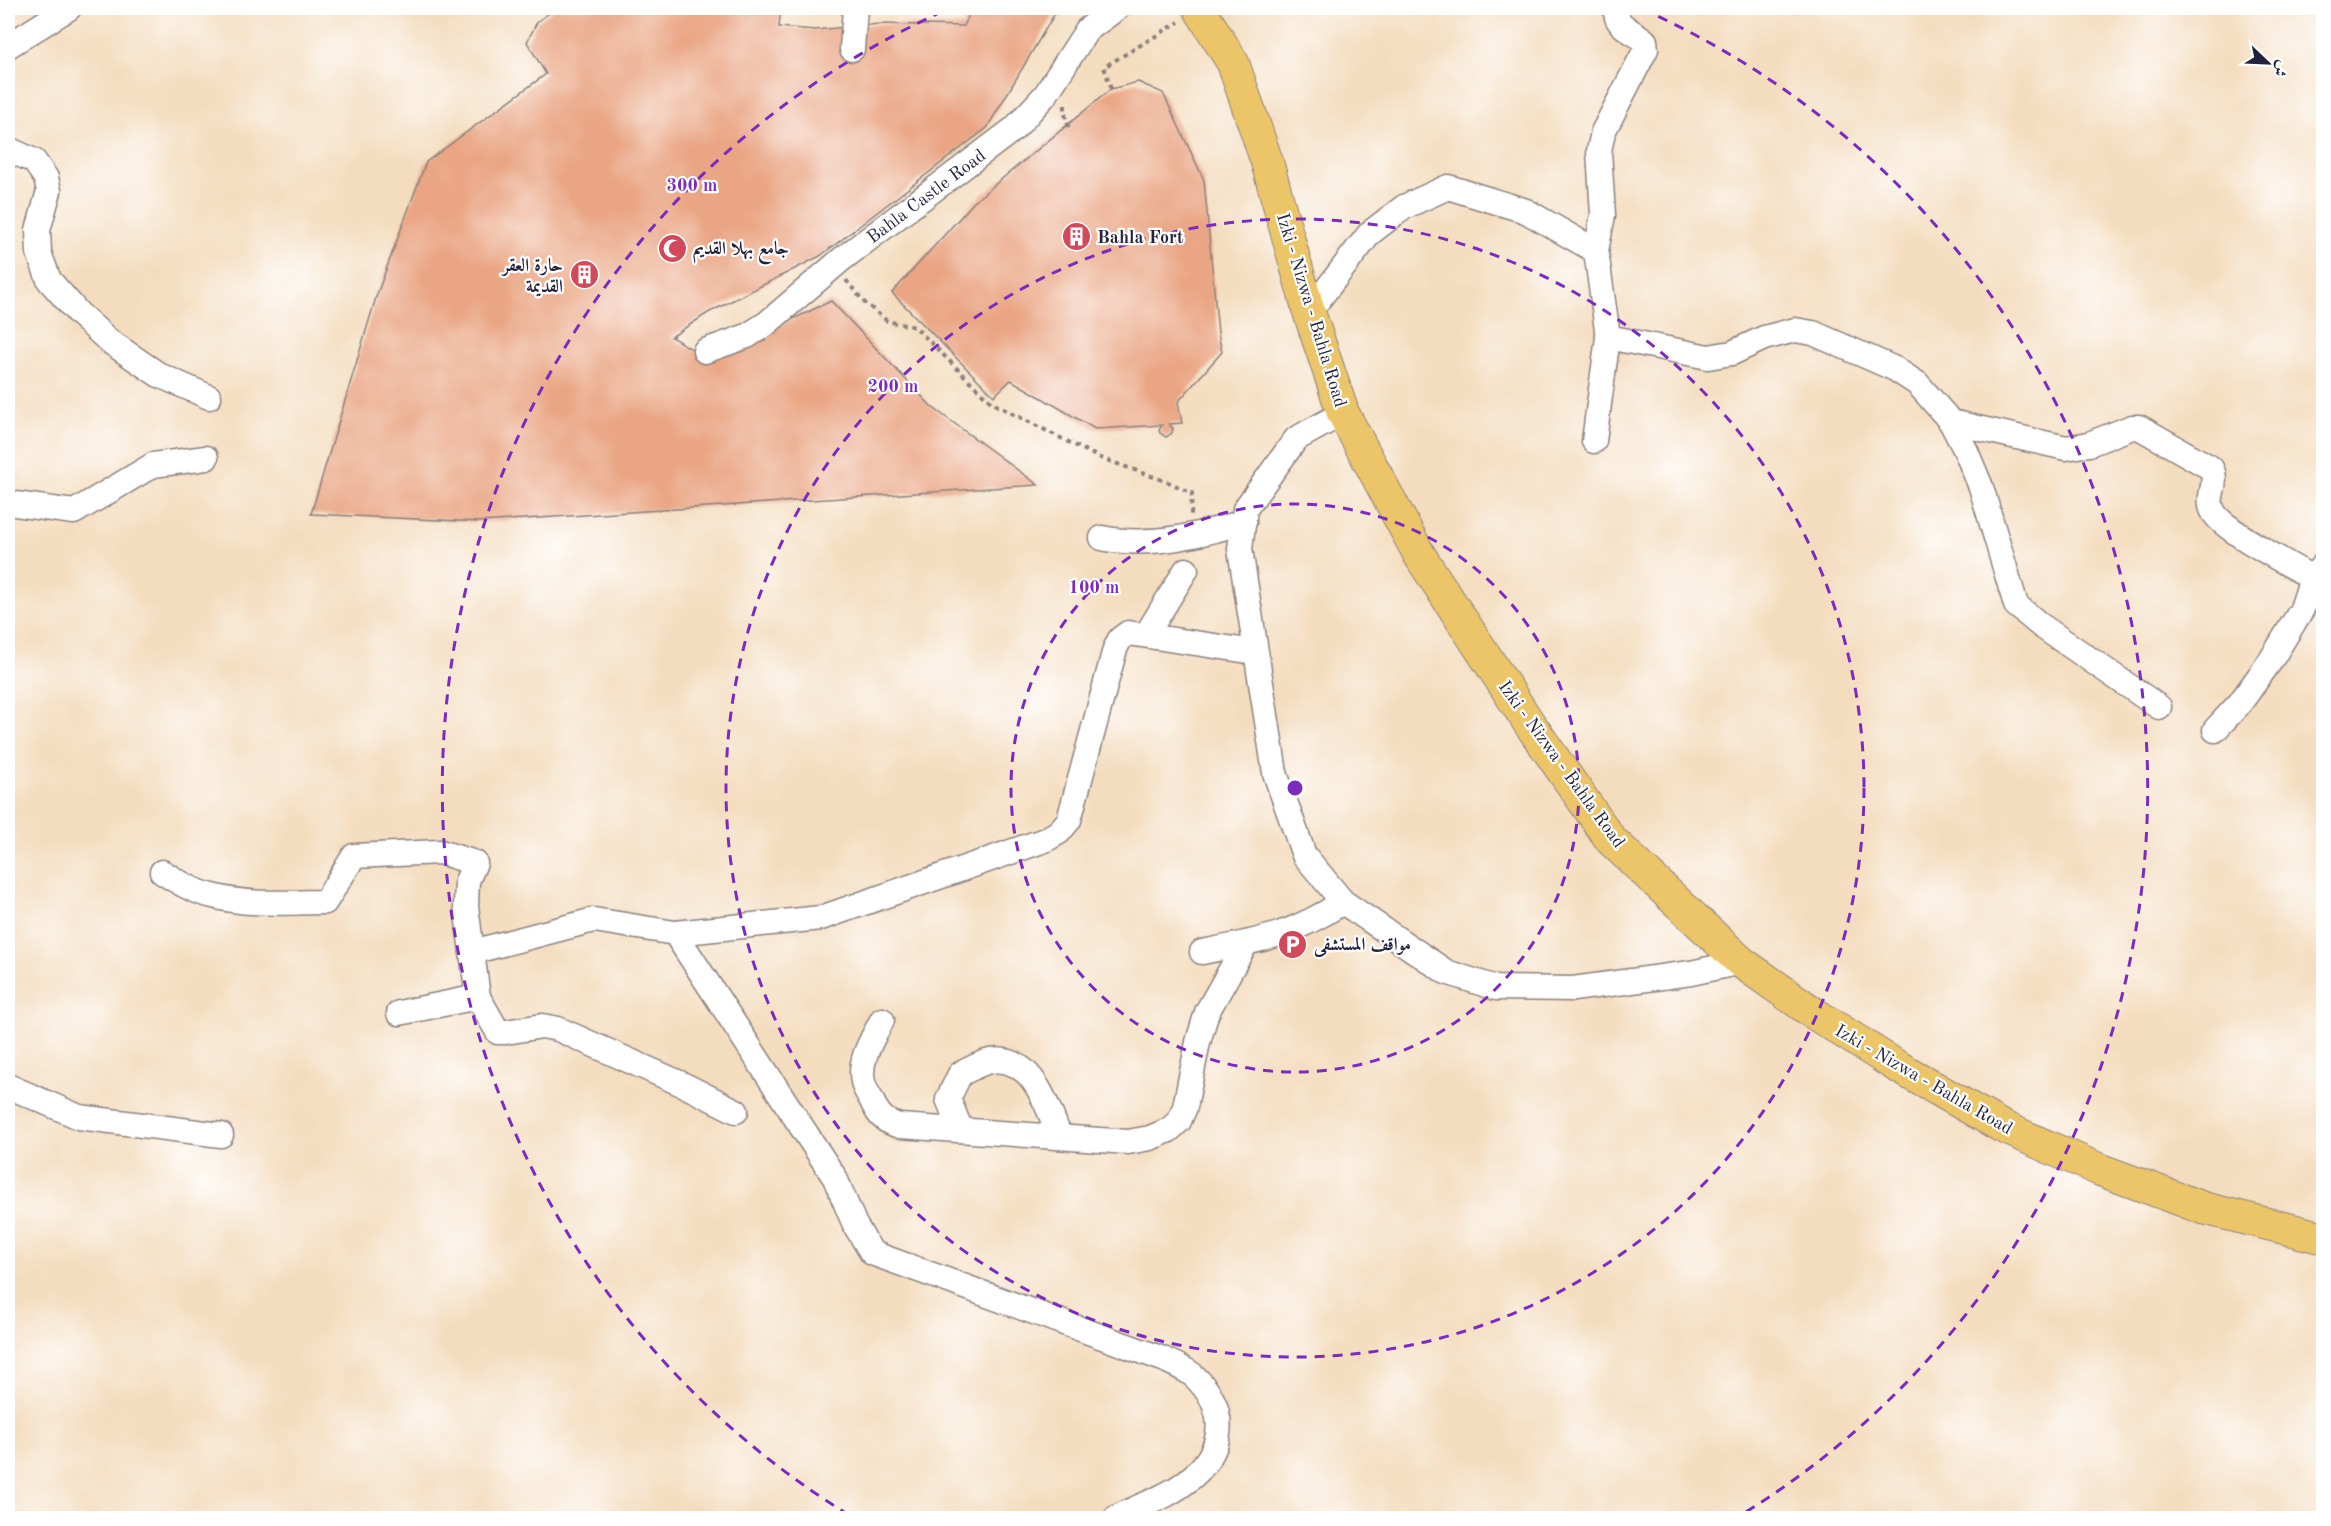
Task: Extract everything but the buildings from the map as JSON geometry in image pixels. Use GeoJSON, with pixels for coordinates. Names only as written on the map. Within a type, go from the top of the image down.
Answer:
{"type":"FeatureCollection","features":[{"type":"Feature","properties":{"kind":"main road","name":"Izki - Nizwa - Bahla Road"},"geometry":{"type":"LineString","coordinates":[[1199,8],[1233,63],[1267,162],[1309,312],[1343,413],[1420,556],[1529,723],[1611,840],[1741,962],[1875,1053],[2001,1126],[2098,1169],[2203,1208],[2324,1238]]}},
{"type":"Feature","properties":{"kind":"street"},"geometry":{"type":"LineString","coordinates":[[8,46],[69,8]]}},
{"type":"Feature","properties":{"kind":"street"},"geometry":{"type":"LineString","coordinates":[[852,49],[855,8]]}},
{"type":"Feature","properties":{"kind":"street","name":"Bahla Castle Road"},"geometry":{"type":"LineString","coordinates":[[705,351],[747,336],[766,324],[833,266],[1015,128],[1046,94],[1087,19],[1118,8]]}},
{"type":"Feature","properties":{"kind":"street"},"geometry":{"type":"LineString","coordinates":[[1594,441],[1608,337],[1596,251],[1603,215],[1599,151],[1603,132],[1646,49],[1645,41],[1617,21],[1616,8]]}},
{"type":"Feature","properties":{"kind":"street"},"geometry":{"type":"LineString","coordinates":[[8,148],[34,161],[46,178],[49,191],[38,230],[39,253],[49,280],[78,313],[109,341],[159,375],[210,397]]}},
{"type":"Feature","properties":{"kind":"street"},"geometry":{"type":"LineString","coordinates":[[1309,312],[1370,234],[1404,207],[1448,188],[1526,211],[1596,251]]}},
{"type":"Feature","properties":{"kind":"street"},"geometry":{"type":"LineString","coordinates":[[1608,337],[1708,357],[1732,353],[1764,338],[1795,330],[1814,333],[1895,369],[1917,384],[1952,422],[1981,487],[2016,605],[2040,625],[2158,707]]}},
{"type":"Feature","properties":{"kind":"street"},"geometry":{"type":"LineString","coordinates":[[1343,413],[1296,439],[1245,508],[1240,549],[1275,773],[1304,855],[1343,902],[1446,972],[1496,988],[1573,989],[1691,973],[1741,962]]}},
{"type":"Feature","properties":{"kind":"street"},"geometry":{"type":"LineString","coordinates":[[1952,422],[2066,448],[2089,444],[2132,427],[2139,427],[2211,468],[2215,475],[2211,506],[2214,513],[2231,529],[2318,571],[2302,609],[2271,660],[2240,703],[2215,730]]}},
{"type":"Feature","properties":{"kind":"street"},"geometry":{"type":"LineString","coordinates":[[8,502],[74,512],[153,465],[206,458]]}},
{"type":"Feature","properties":{"kind":"street"},"geometry":{"type":"LineString","coordinates":[[1102,538],[1134,541],[1189,537],[1244,522]]}},
{"type":"Feature","properties":{"kind":"street"},"geometry":{"type":"LineString","coordinates":[[1146,635],[1186,570]]}},
{"type":"Feature","properties":{"kind":"street"},"geometry":{"type":"LineString","coordinates":[[472,952],[594,920],[675,933],[821,918],[1045,840],[1059,832],[1069,820],[1115,649],[1120,639],[1128,633],[1256,652]]}},
{"type":"Feature","properties":{"kind":"street"},"geometry":{"type":"LineString","coordinates":[[162,872],[187,887],[242,902],[325,902],[354,856],[440,852],[475,863],[467,881],[466,906],[478,997],[498,1032],[542,1026],[558,1029],[684,1085],[736,1111]]}},
{"type":"Feature","properties":{"kind":"street"},"geometry":{"type":"LineString","coordinates":[[1202,952],[1294,930],[1316,920],[1343,902]]}},
{"type":"Feature","properties":{"kind":"street"},"geometry":{"type":"LineString","coordinates":[[675,933],[835,1178],[855,1225],[872,1253],[1162,1359],[1193,1375],[1214,1400],[1219,1431],[1209,1461],[1185,1483],[1116,1518]]}},
{"type":"Feature","properties":{"kind":"street"},"geometry":{"type":"LineString","coordinates":[[882,1020],[862,1065],[863,1082],[877,1114],[888,1123],[900,1126],[1128,1142],[1150,1138],[1169,1130],[1179,1121],[1185,1107],[1198,1042],[1207,1012],[1246,943]]}},
{"type":"Feature","properties":{"kind":"street"},"geometry":{"type":"LineString","coordinates":[[399,1013],[478,997]]}},
{"type":"Feature","properties":{"kind":"street"},"geometry":{"type":"LineString","coordinates":[[961,1130],[948,1099],[960,1074],[989,1061],[1009,1061],[1023,1070],[1041,1091],[1060,1137]]}},
{"type":"Feature","properties":{"kind":"street"},"geometry":{"type":"LineString","coordinates":[[8,1086],[78,1118],[221,1135]]}},
{"type":"Feature","properties":{"kind":"path"},"geometry":{"type":"LineString","coordinates":[[1111,89],[1104,67],[1199,8]]}},
{"type":"Feature","properties":{"kind":"path"},"geometry":{"type":"LineString","coordinates":[[833,266],[886,321],[915,327],[992,403],[1098,457],[1192,493],[1189,537]]}},
{"type":"Feature","properties":{"kind":"place","name":"Bahla Fort"},"geometry":{"type":"Point","coordinates":[1076,237]}},
{"type":"Feature","properties":{"kind":"place","name":"جامع بهلا القديم"},"geometry":{"type":"Point","coordinates":[672,248]}},
{"type":"Feature","properties":{"kind":"place","name":"حارة العقر القديمة"},"geometry":{"type":"Point","coordinates":[584,275]}},
{"type":"Feature","properties":{"kind":"place","name":"مواقف المستشفى"},"geometry":{"type":"Point","coordinates":[1293,944]}}]}
